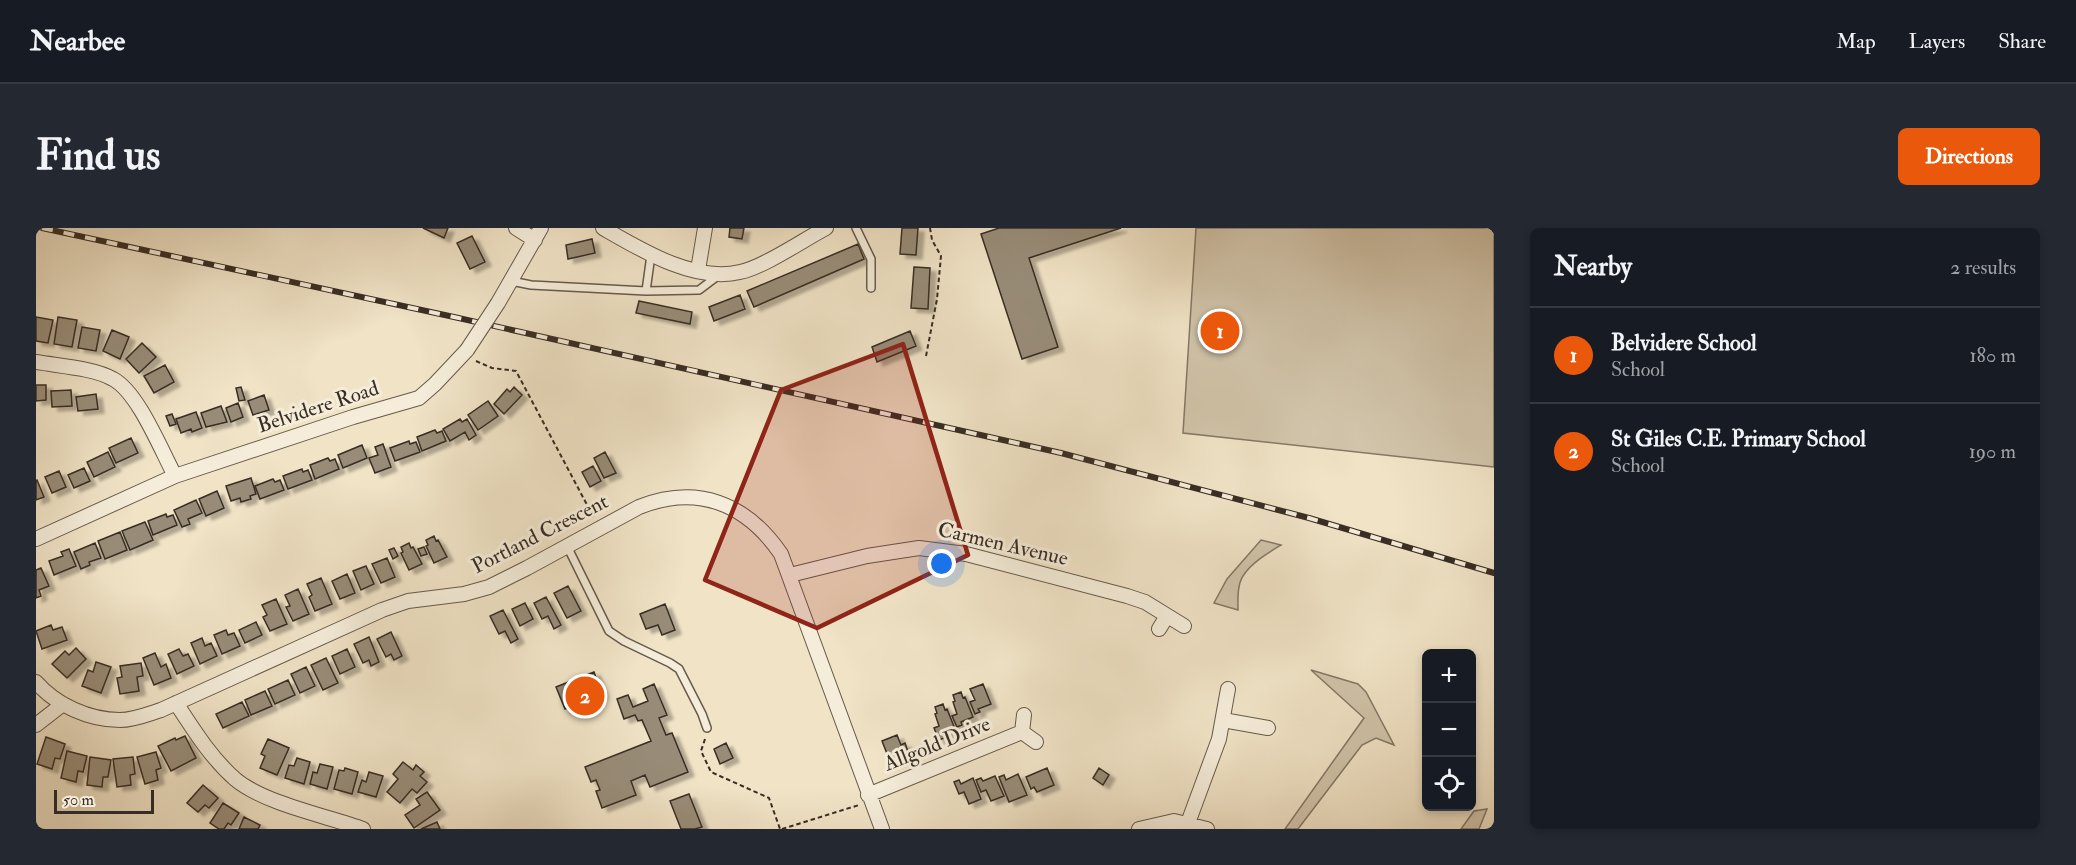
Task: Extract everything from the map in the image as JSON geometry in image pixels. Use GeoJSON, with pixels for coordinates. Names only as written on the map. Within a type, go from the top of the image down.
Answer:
{"type":"FeatureCollection","features":[{"type":"Feature","properties":{"kind":"street"},"geometry":{"type":"LineString","coordinates":[[516,228],[538,234]]}},
{"type":"Feature","properties":{"kind":"street"},"geometry":{"type":"LineString","coordinates":[[603,228],[671,264],[719,274],[741,272],[760,264],[819,230]]}},
{"type":"Feature","properties":{"kind":"street"},"geometry":{"type":"LineString","coordinates":[[698,270],[705,228]]}},
{"type":"Feature","properties":{"kind":"street","name":"Belvidere Road"},"geometry":{"type":"LineString","coordinates":[[36,539],[175,476],[353,417],[419,398],[464,352],[498,303],[538,234]]}},
{"type":"Feature","properties":{"kind":"street"},"geometry":{"type":"LineString","coordinates":[[36,362],[105,375],[123,385],[133,398],[175,476]]}},
{"type":"Feature","properties":{"kind":"street","name":"Portland Crescent"},"geometry":{"type":"LineString","coordinates":[[36,682],[63,704],[100,719],[122,720],[143,716],[382,610],[408,601],[464,594],[489,587],[639,507],[658,500],[697,498],[719,502],[755,522],[770,537],[781,554],[882,829]]}},
{"type":"Feature","properties":{"kind":"street","name":"Carmen Avenue"},"geometry":{"type":"LineString","coordinates":[[790,575],[898,549],[942,549],[1005,563],[1127,596],[1144,602],[1184,626]]}},
{"type":"Feature","properties":{"kind":"street"},"geometry":{"type":"LineString","coordinates":[[1160,629],[1167,616]]}},
{"type":"Feature","properties":{"kind":"street"},"geometry":{"type":"LineString","coordinates":[[1188,823],[1212,764],[1228,689]]}},
{"type":"Feature","properties":{"kind":"street"},"geometry":{"type":"LineString","coordinates":[[176,703],[221,765],[236,780],[265,797],[363,829]]}},
{"type":"Feature","properties":{"kind":"street"},"geometry":{"type":"LineString","coordinates":[[36,725],[63,704]]}},
{"type":"Feature","properties":{"kind":"street","name":"Allgold Drive"},"geometry":{"type":"LineString","coordinates":[[1022,732],[1024,715]]}},
{"type":"Feature","properties":{"kind":"street"},"geometry":{"type":"LineString","coordinates":[[1223,720],[1268,728]]}},
{"type":"Feature","properties":{"kind":"street","name":"Allgold Drive"},"geometry":{"type":"LineString","coordinates":[[869,798],[1022,732]]}},
{"type":"Feature","properties":{"kind":"street","name":"Allgold Drive"},"geometry":{"type":"LineString","coordinates":[[1022,732],[1036,742]]}},
{"type":"Feature","properties":{"kind":"street"},"geometry":{"type":"LineString","coordinates":[[1139,829],[1174,821],[1207,829]]}},
{"type":"Feature","properties":{"kind":"lane"},"geometry":{"type":"LineString","coordinates":[[856,228],[871,259],[871,288]]}},
{"type":"Feature","properties":{"kind":"lane"},"geometry":{"type":"LineString","coordinates":[[646,291],[651,255]]}},
{"type":"Feature","properties":{"kind":"lane"},"geometry":{"type":"LineString","coordinates":[[511,281],[531,285],[646,291],[699,290],[719,274]]}},
{"type":"Feature","properties":{"kind":"lane"},"geometry":{"type":"LineString","coordinates":[[567,546],[609,631],[679,669],[707,728]]}},
{"type":"Feature","properties":{"kind":"path"},"geometry":{"type":"LineString","coordinates":[[926,356],[937,299],[941,256],[932,240],[930,228]]}},
{"type":"Feature","properties":{"kind":"path"},"geometry":{"type":"LineString","coordinates":[[464,352],[492,368],[516,372],[600,528]]}},
{"type":"Feature","properties":{"kind":"path"},"geometry":{"type":"LineString","coordinates":[[707,728],[701,751],[711,772],[769,798],[781,829],[869,798]]}},
{"type":"Feature","properties":{"kind":"highlighted area"},"geometry":{"type":"Polygon","coordinates":[[[903,344],[968,555],[817,628],[705,580],[781,390],[903,344]]]}},
{"type":"Feature","properties":{"kind":"shaded area"},"geometry":{"type":"Polygon","coordinates":[[[1196,228],[1494,228],[1494,467],[1183,433],[1196,228]]]}},
{"type":"Feature","properties":{"kind":"shaded area"},"geometry":{"type":"Polygon","coordinates":[[[1261,540],[1281,545],[1246,571],[1239,588],[1238,610],[1214,603],[1227,579],[1261,540]]]}},
{"type":"Feature","properties":{"kind":"shaded area"},"geometry":{"type":"Polygon","coordinates":[[[1311,670],[1358,684],[1366,692],[1394,745],[1376,738],[1362,745],[1298,829],[1285,829],[1364,718],[1311,670]]]}},
{"type":"Feature","properties":{"kind":"shaded area"},"geometry":{"type":"Polygon","coordinates":[[[1487,809],[1479,829],[1461,829],[1474,811],[1487,809]]]}},
{"type":"Feature","properties":{"kind":"building"},"geometry":{"type":"Polygon","coordinates":[[[423,228],[448,228],[444,238],[423,228]]]}},
{"type":"Feature","properties":{"kind":"building"},"geometry":{"type":"Polygon","coordinates":[[[730,228],[744,228],[742,239],[729,237],[730,228]]]}},
{"type":"Feature","properties":{"kind":"building"},"geometry":{"type":"Polygon","coordinates":[[[902,228],[918,228],[916,255],[900,254],[902,228]]]}},
{"type":"Feature","properties":{"kind":"building"},"geometry":{"type":"Polygon","coordinates":[[[999,228],[1121,228],[1029,258],[1058,347],[1022,359],[981,234],[999,228]]]}},
{"type":"Feature","properties":{"kind":"building"},"geometry":{"type":"Polygon","coordinates":[[[472,236],[485,262],[470,269],[457,243],[472,236]]]}},
{"type":"Feature","properties":{"kind":"building"},"geometry":{"type":"Polygon","coordinates":[[[592,239],[595,253],[568,259],[566,245],[592,239]]]}},
{"type":"Feature","properties":{"kind":"building"},"geometry":{"type":"Polygon","coordinates":[[[858,244],[864,259],[754,307],[747,291],[858,244]]]}},
{"type":"Feature","properties":{"kind":"building"},"geometry":{"type":"Polygon","coordinates":[[[914,267],[930,268],[928,309],[911,308],[914,267]]]}},
{"type":"Feature","properties":{"kind":"building"},"geometry":{"type":"Polygon","coordinates":[[[740,295],[745,309],[714,321],[709,307],[740,295]]]}},
{"type":"Feature","properties":{"kind":"building"},"geometry":{"type":"Polygon","coordinates":[[[639,301],[692,312],[690,324],[636,313],[639,301]]]}},
{"type":"Feature","properties":{"kind":"building"},"geometry":{"type":"Polygon","coordinates":[[[36,317],[53,320],[48,343],[36,341],[36,317]]]}},
{"type":"Feature","properties":{"kind":"building"},"geometry":{"type":"Polygon","coordinates":[[[58,317],[77,320],[72,347],[54,344],[58,317]]]}},
{"type":"Feature","properties":{"kind":"building"},"geometry":{"type":"Polygon","coordinates":[[[82,327],[100,330],[96,351],[78,348],[82,327]]]}},
{"type":"Feature","properties":{"kind":"building"},"geometry":{"type":"Polygon","coordinates":[[[112,330],[129,337],[120,359],[103,351],[112,330]]]}},
{"type":"Feature","properties":{"kind":"building"},"geometry":{"type":"Polygon","coordinates":[[[910,331],[916,346],[877,362],[872,347],[910,331]]]}},
{"type":"Feature","properties":{"kind":"building"},"geometry":{"type":"Polygon","coordinates":[[[142,343],[156,357],[139,373],[126,359],[142,343]]]}},
{"type":"Feature","properties":{"kind":"building"},"geometry":{"type":"Polygon","coordinates":[[[165,365],[174,382],[154,393],[144,376],[165,365]]]}},
{"type":"Feature","properties":{"kind":"building"},"geometry":{"type":"Polygon","coordinates":[[[36,385],[46,385],[46,400],[36,401],[36,385]]]}},
{"type":"Feature","properties":{"kind":"building"},"geometry":{"type":"Polygon","coordinates":[[[241,387],[245,400],[239,401],[236,388],[241,387]]]}},
{"type":"Feature","properties":{"kind":"building"},"geometry":{"type":"Polygon","coordinates":[[[514,387],[522,395],[504,414],[494,404],[507,389],[510,392],[514,387]]]}},
{"type":"Feature","properties":{"kind":"building"},"geometry":{"type":"Polygon","coordinates":[[[71,390],[72,406],[52,407],[51,391],[71,390]]]}},
{"type":"Feature","properties":{"kind":"building"},"geometry":{"type":"Polygon","coordinates":[[[96,394],[98,409],[78,411],[76,397],[96,394]]]}},
{"type":"Feature","properties":{"kind":"building"},"geometry":{"type":"Polygon","coordinates":[[[264,395],[269,410],[253,415],[248,401],[264,395]]]}},
{"type":"Feature","properties":{"kind":"building"},"geometry":{"type":"Polygon","coordinates":[[[488,401],[498,416],[478,430],[468,415],[488,401]]]}},
{"type":"Feature","properties":{"kind":"building"},"geometry":{"type":"Polygon","coordinates":[[[238,403],[243,417],[231,422],[226,408],[238,403]]]}},
{"type":"Feature","properties":{"kind":"building"},"geometry":{"type":"Polygon","coordinates":[[[221,406],[227,422],[206,427],[201,413],[221,406]]]}},
{"type":"Feature","properties":{"kind":"building"},"geometry":{"type":"Polygon","coordinates":[[[196,412],[202,428],[181,433],[176,419],[196,412]]]}},
{"type":"Feature","properties":{"kind":"building"},"geometry":{"type":"Polygon","coordinates":[[[172,414],[176,424],[170,426],[166,416],[172,414]]]}},
{"type":"Feature","properties":{"kind":"building"},"geometry":{"type":"Polygon","coordinates":[[[460,419],[462,422],[467,419],[476,435],[469,440],[465,432],[450,441],[443,429],[460,419]]]}},
{"type":"Feature","properties":{"kind":"building"},"geometry":{"type":"Polygon","coordinates":[[[435,430],[437,433],[442,431],[446,441],[422,451],[417,437],[435,430]]]}},
{"type":"Feature","properties":{"kind":"building"},"geometry":{"type":"Polygon","coordinates":[[[131,438],[138,453],[116,463],[109,448],[131,438]]]}},
{"type":"Feature","properties":{"kind":"building"},"geometry":{"type":"Polygon","coordinates":[[[409,441],[410,444],[416,442],[420,452],[395,461],[390,448],[409,441]]]}},
{"type":"Feature","properties":{"kind":"building"},"geometry":{"type":"Polygon","coordinates":[[[383,444],[391,467],[375,473],[369,458],[378,455],[375,447],[383,444]]]}},
{"type":"Feature","properties":{"kind":"building"},"geometry":{"type":"Polygon","coordinates":[[[362,445],[367,458],[343,468],[338,455],[362,445]]]}},
{"type":"Feature","properties":{"kind":"building"},"geometry":{"type":"Polygon","coordinates":[[[108,452],[115,467],[94,477],[87,462],[108,452]]]}},
{"type":"Feature","properties":{"kind":"building"},"geometry":{"type":"Polygon","coordinates":[[[605,452],[616,473],[604,478],[594,458],[605,452]]]}},
{"type":"Feature","properties":{"kind":"building"},"geometry":{"type":"Polygon","coordinates":[[[328,458],[330,461],[335,459],[339,469],[315,479],[310,465],[328,458]]]}},
{"type":"Feature","properties":{"kind":"building"},"geometry":{"type":"Polygon","coordinates":[[[593,466],[601,481],[590,487],[582,472],[593,466]]]}},
{"type":"Feature","properties":{"kind":"building"},"geometry":{"type":"Polygon","coordinates":[[[84,468],[90,481],[74,488],[68,475],[84,468]]]}},
{"type":"Feature","properties":{"kind":"building"},"geometry":{"type":"Polygon","coordinates":[[[302,469],[303,472],[308,470],[312,480],[288,489],[283,476],[302,469]]]}},
{"type":"Feature","properties":{"kind":"building"},"geometry":{"type":"Polygon","coordinates":[[[59,471],[66,487],[52,493],[45,477],[59,471]]]}},
{"type":"Feature","properties":{"kind":"building"},"geometry":{"type":"Polygon","coordinates":[[[251,478],[256,494],[250,496],[251,499],[241,502],[240,498],[231,501],[226,486],[251,478]]]}},
{"type":"Feature","properties":{"kind":"building"},"geometry":{"type":"Polygon","coordinates":[[[273,479],[275,482],[280,480],[284,490],[260,499],[255,486],[273,479]]]}},
{"type":"Feature","properties":{"kind":"building"},"geometry":{"type":"Polygon","coordinates":[[[36,481],[44,497],[36,500],[36,481]]]}},
{"type":"Feature","properties":{"kind":"building"},"geometry":{"type":"Polygon","coordinates":[[[217,491],[224,508],[206,516],[199,499],[217,491]]]}},
{"type":"Feature","properties":{"kind":"building"},"geometry":{"type":"Polygon","coordinates":[[[196,500],[202,513],[188,519],[190,524],[182,527],[174,510],[196,500]]]}},
{"type":"Feature","properties":{"kind":"building"},"geometry":{"type":"Polygon","coordinates":[[[166,514],[167,517],[173,515],[177,525],[153,535],[148,521],[166,514]]]}},
{"type":"Feature","properties":{"kind":"building"},"geometry":{"type":"Polygon","coordinates":[[[145,522],[153,540],[130,550],[122,531],[145,522]]]}},
{"type":"Feature","properties":{"kind":"building"},"geometry":{"type":"Polygon","coordinates":[[[120,532],[127,550],[105,559],[98,541],[120,532]]]}},
{"type":"Feature","properties":{"kind":"building"},"geometry":{"type":"Polygon","coordinates":[[[434,536],[447,557],[434,563],[426,546],[428,545],[426,540],[434,536]]]}},
{"type":"Feature","properties":{"kind":"building"},"geometry":{"type":"Polygon","coordinates":[[[95,543],[101,558],[89,562],[90,565],[81,569],[74,552],[95,543]]]}},
{"type":"Feature","properties":{"kind":"building"},"geometry":{"type":"Polygon","coordinates":[[[409,543],[422,564],[409,570],[401,553],[403,552],[401,547],[409,543]]]}},
{"type":"Feature","properties":{"kind":"building"},"geometry":{"type":"Polygon","coordinates":[[[424,547],[427,554],[421,556],[418,549],[424,547]]]}},
{"type":"Feature","properties":{"kind":"building"},"geometry":{"type":"Polygon","coordinates":[[[394,548],[398,556],[393,559],[389,550],[394,548]]]}},
{"type":"Feature","properties":{"kind":"building"},"geometry":{"type":"Polygon","coordinates":[[[69,549],[76,566],[54,575],[49,561],[63,556],[61,552],[69,549]]]}},
{"type":"Feature","properties":{"kind":"building"},"geometry":{"type":"Polygon","coordinates":[[[387,558],[395,577],[381,583],[372,564],[387,558]]]}},
{"type":"Feature","properties":{"kind":"building"},"geometry":{"type":"Polygon","coordinates":[[[366,566],[374,584],[361,590],[353,571],[366,566]]]}},
{"type":"Feature","properties":{"kind":"building"},"geometry":{"type":"Polygon","coordinates":[[[41,568],[49,586],[39,590],[41,596],[36,598],[36,570],[41,568]]]}},
{"type":"Feature","properties":{"kind":"building"},"geometry":{"type":"Polygon","coordinates":[[[347,574],[355,593],[340,599],[332,581],[347,574]]]}},
{"type":"Feature","properties":{"kind":"building"},"geometry":{"type":"Polygon","coordinates":[[[321,578],[332,604],[315,611],[307,584],[321,578]]]}},
{"type":"Feature","properties":{"kind":"building"},"geometry":{"type":"Polygon","coordinates":[[[568,586],[581,611],[567,618],[554,593],[568,586]]]}},
{"type":"Feature","properties":{"kind":"building"},"geometry":{"type":"Polygon","coordinates":[[[298,589],[309,614],[293,621],[286,607],[290,606],[285,595],[298,589]]]}},
{"type":"Feature","properties":{"kind":"building"},"geometry":{"type":"Polygon","coordinates":[[[546,597],[561,625],[554,629],[548,616],[542,619],[534,603],[546,597]]]}},
{"type":"Feature","properties":{"kind":"building"},"geometry":{"type":"Polygon","coordinates":[[[276,599],[287,624],[270,631],[263,617],[267,615],[262,605],[276,599]]]}},
{"type":"Feature","properties":{"kind":"building"},"geometry":{"type":"Polygon","coordinates":[[[525,603],[533,619],[520,626],[512,609],[525,603]]]}},
{"type":"Feature","properties":{"kind":"building"},"geometry":{"type":"Polygon","coordinates":[[[665,604],[675,630],[662,635],[658,625],[646,629],[640,614],[665,604]]]}},
{"type":"Feature","properties":{"kind":"building"},"geometry":{"type":"Polygon","coordinates":[[[503,610],[518,639],[511,643],[505,631],[499,634],[490,616],[503,610]]]}},
{"type":"Feature","properties":{"kind":"building"},"geometry":{"type":"Polygon","coordinates":[[[256,622],[262,635],[245,643],[239,630],[256,622]]]}},
{"type":"Feature","properties":{"kind":"building"},"geometry":{"type":"Polygon","coordinates":[[[51,625],[53,630],[62,627],[67,640],[42,649],[36,631],[51,625]]]}},
{"type":"Feature","properties":{"kind":"building"},"geometry":{"type":"Polygon","coordinates":[[[226,630],[228,635],[234,633],[240,646],[222,654],[214,635],[226,630]]]}},
{"type":"Feature","properties":{"kind":"building"},"geometry":{"type":"Polygon","coordinates":[[[391,632],[402,656],[394,660],[391,654],[386,657],[377,639],[391,632]]]}},
{"type":"Feature","properties":{"kind":"building"},"geometry":{"type":"Polygon","coordinates":[[[369,637],[379,662],[371,666],[369,660],[363,663],[354,644],[369,637]]]}},
{"type":"Feature","properties":{"kind":"building"},"geometry":{"type":"Polygon","coordinates":[[[202,638],[205,646],[211,643],[217,656],[200,664],[191,643],[202,638]]]}},
{"type":"Feature","properties":{"kind":"building"},"geometry":{"type":"Polygon","coordinates":[[[76,648],[86,659],[67,678],[52,664],[65,651],[69,655],[76,648]]]}},
{"type":"Feature","properties":{"kind":"building"},"geometry":{"type":"Polygon","coordinates":[[[179,649],[183,656],[188,654],[194,666],[177,674],[168,654],[179,649]]]}},
{"type":"Feature","properties":{"kind":"building"},"geometry":{"type":"Polygon","coordinates":[[[347,649],[355,667],[340,674],[332,656],[347,649]]]}},
{"type":"Feature","properties":{"kind":"building"},"geometry":{"type":"Polygon","coordinates":[[[155,653],[161,667],[166,664],[171,678],[154,685],[143,658],[155,653]]]}},
{"type":"Feature","properties":{"kind":"building"},"geometry":{"type":"Polygon","coordinates":[[[326,658],[338,683],[323,690],[311,665],[326,658]]]}},
{"type":"Feature","properties":{"kind":"building"},"geometry":{"type":"Polygon","coordinates":[[[96,662],[111,667],[101,693],[82,686],[88,670],[93,672],[96,662]]]}},
{"type":"Feature","properties":{"kind":"building"},"geometry":{"type":"Polygon","coordinates":[[[141,663],[143,676],[137,677],[139,691],[120,694],[117,678],[122,677],[120,666],[141,663]]]}},
{"type":"Feature","properties":{"kind":"building"},"geometry":{"type":"Polygon","coordinates":[[[306,667],[315,686],[300,693],[291,674],[306,667]]]}},
{"type":"Feature","properties":{"kind":"building"},"geometry":{"type":"Polygon","coordinates":[[[594,672],[602,694],[565,709],[556,687],[594,672]]]}},
{"type":"Feature","properties":{"kind":"building"},"geometry":{"type":"Polygon","coordinates":[[[288,680],[295,695],[275,704],[268,689],[288,680]]]}},
{"type":"Feature","properties":{"kind":"building"},"geometry":{"type":"Polygon","coordinates":[[[654,684],[667,715],[659,718],[666,735],[672,733],[688,772],[650,787],[645,775],[631,781],[636,795],[602,808],[596,791],[600,790],[596,780],[591,782],[585,767],[651,741],[642,720],[638,721],[635,715],[624,719],[617,699],[628,695],[633,707],[648,701],[643,689],[654,684]]]}},
{"type":"Feature","properties":{"kind":"building"},"geometry":{"type":"Polygon","coordinates":[[[983,684],[991,704],[978,709],[980,712],[975,714],[970,702],[975,700],[970,689],[983,684]]]}},
{"type":"Feature","properties":{"kind":"building"},"geometry":{"type":"Polygon","coordinates":[[[265,691],[272,706],[251,715],[245,700],[265,691]]]}},
{"type":"Feature","properties":{"kind":"building"},"geometry":{"type":"Polygon","coordinates":[[[961,692],[973,717],[961,722],[962,725],[957,727],[952,716],[957,714],[953,695],[961,692]]]}},
{"type":"Feature","properties":{"kind":"building"},"geometry":{"type":"Polygon","coordinates":[[[242,702],[249,716],[223,728],[216,714],[242,702]]]}},
{"type":"Feature","properties":{"kind":"building"},"geometry":{"type":"Polygon","coordinates":[[[943,704],[955,729],[943,734],[944,738],[939,740],[934,728],[939,726],[935,707],[943,704]]]}},
{"type":"Feature","properties":{"kind":"building"},"geometry":{"type":"Polygon","coordinates":[[[897,735],[901,745],[905,743],[910,757],[891,764],[882,741],[897,735]]]}},
{"type":"Feature","properties":{"kind":"building"},"geometry":{"type":"Polygon","coordinates":[[[185,736],[196,758],[171,771],[158,746],[185,736]]]}},
{"type":"Feature","properties":{"kind":"building"},"geometry":{"type":"Polygon","coordinates":[[[46,737],[65,744],[60,759],[55,758],[52,769],[37,764],[46,737]]]}},
{"type":"Feature","properties":{"kind":"building"},"geometry":{"type":"Polygon","coordinates":[[[268,739],[289,748],[277,775],[260,768],[265,756],[261,754],[268,739]]]}},
{"type":"Feature","properties":{"kind":"building"},"geometry":{"type":"Polygon","coordinates":[[[726,743],[733,758],[720,764],[714,749],[726,743]]]}},
{"type":"Feature","properties":{"kind":"building"},"geometry":{"type":"Polygon","coordinates":[[[67,751],[87,756],[83,772],[78,771],[76,782],[61,778],[67,751]]]}},
{"type":"Feature","properties":{"kind":"building"},"geometry":{"type":"Polygon","coordinates":[[[156,752],[161,768],[156,770],[158,780],[145,784],[137,757],[156,752]]]}},
{"type":"Feature","properties":{"kind":"building"},"geometry":{"type":"Polygon","coordinates":[[[90,757],[111,760],[108,777],[103,777],[102,787],[87,785],[90,757]]]}},
{"type":"Feature","properties":{"kind":"building"},"geometry":{"type":"Polygon","coordinates":[[[133,757],[135,774],[130,775],[131,785],[117,787],[113,759],[133,757]]]}},
{"type":"Feature","properties":{"kind":"building"},"geometry":{"type":"Polygon","coordinates":[[[297,758],[310,762],[304,784],[285,778],[289,765],[294,766],[297,758]]]}},
{"type":"Feature","properties":{"kind":"building"},"geometry":{"type":"Polygon","coordinates":[[[403,762],[413,770],[416,765],[424,772],[420,776],[427,782],[417,793],[412,789],[400,803],[387,792],[398,779],[393,774],[403,762]]]}},
{"type":"Feature","properties":{"kind":"building"},"geometry":{"type":"Polygon","coordinates":[[[320,764],[333,767],[327,789],[310,784],[313,772],[317,773],[320,764]]]}},
{"type":"Feature","properties":{"kind":"building"},"geometry":{"type":"Polygon","coordinates":[[[345,768],[358,772],[352,794],[334,789],[339,770],[344,771],[345,768]]]}},
{"type":"Feature","properties":{"kind":"building"},"geometry":{"type":"Polygon","coordinates":[[[1047,768],[1054,785],[1037,792],[1034,787],[1031,789],[1026,777],[1047,768]]]}},
{"type":"Feature","properties":{"kind":"building"},"geometry":{"type":"Polygon","coordinates":[[[1099,768],[1109,775],[1103,785],[1093,778],[1099,768]]]}},
{"type":"Feature","properties":{"kind":"building"},"geometry":{"type":"Polygon","coordinates":[[[369,772],[383,776],[376,797],[358,792],[362,780],[366,782],[369,772]]]}},
{"type":"Feature","properties":{"kind":"building"},"geometry":{"type":"Polygon","coordinates":[[[1018,774],[1027,795],[1009,802],[999,777],[1004,775],[1006,780],[1018,774]]]}},
{"type":"Feature","properties":{"kind":"building"},"geometry":{"type":"Polygon","coordinates":[[[995,776],[1004,796],[991,801],[986,790],[981,792],[976,780],[981,778],[983,781],[995,776]]]}},
{"type":"Feature","properties":{"kind":"building"},"geometry":{"type":"Polygon","coordinates":[[[973,778],[981,799],[969,804],[964,792],[959,794],[954,782],[959,780],[961,784],[973,778]]]}},
{"type":"Feature","properties":{"kind":"building"},"geometry":{"type":"Polygon","coordinates":[[[203,785],[218,798],[209,808],[205,805],[198,812],[187,803],[203,785]]]}},
{"type":"Feature","properties":{"kind":"building"},"geometry":{"type":"Polygon","coordinates":[[[427,792],[440,810],[414,828],[405,815],[420,805],[416,799],[427,792]]]}},
{"type":"Feature","properties":{"kind":"building"},"geometry":{"type":"Polygon","coordinates":[[[689,794],[702,827],[681,829],[670,801],[689,794]]]}},
{"type":"Feature","properties":{"kind":"building"},"geometry":{"type":"Polygon","coordinates":[[[223,803],[239,813],[231,825],[228,823],[224,829],[219,829],[210,823],[223,803]]]}},
{"type":"Feature","properties":{"kind":"building"},"geometry":{"type":"Polygon","coordinates":[[[244,817],[260,825],[258,829],[239,829],[244,817]]]}},
{"type":"Feature","properties":{"kind":"building"},"geometry":{"type":"Polygon","coordinates":[[[437,822],[440,829],[421,829],[437,822]]]}},
{"type":"Feature","properties":{"kind":"railway"},"geometry":{"type":"LineString","coordinates":[[42,228],[454,317],[1061,453],[1309,518],[1494,573]]}},
{"type":"Feature","properties":{"kind":"place","name":"Belvidere School"},"geometry":{"type":"Point","coordinates":[1220,331]}},
{"type":"Feature","properties":{"kind":"place","name":"St Giles C.E. Primary School"},"geometry":{"type":"Point","coordinates":[585,696]}}]}
